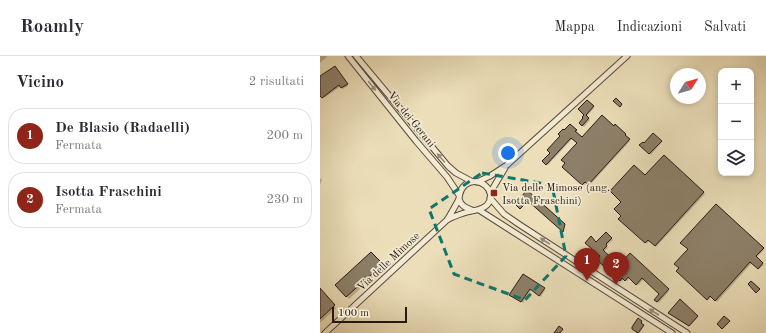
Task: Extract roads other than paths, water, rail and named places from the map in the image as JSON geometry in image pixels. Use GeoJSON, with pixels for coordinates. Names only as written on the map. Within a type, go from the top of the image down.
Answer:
{"type":"FeatureCollection","features":[{"type":"Feature","properties":{"kind":"street","name":"Via dei Gerani"},"geometry":{"type":"LineString","coordinates":[[348,56],[447,177],[459,197]]}},
{"type":"Feature","properties":{"kind":"street","name":"Via dei Gerani"},"geometry":{"type":"LineString","coordinates":[[356,56],[448,166],[471,182]]}},
{"type":"Feature","properties":{"kind":"street"},"geometry":{"type":"LineString","coordinates":[[477,182],[508,165],[627,56]]}},
{"type":"Feature","properties":{"kind":"street"},"geometry":{"type":"LineString","coordinates":[[480,210],[487,205],[498,180],[508,165]]}},
{"type":"Feature","properties":{"kind":"street"},"geometry":{"type":"LineString","coordinates":[[447,220],[459,197],[461,189],[471,182],[483,184],[488,187],[490,196],[504,214],[687,333]]}},
{"type":"Feature","properties":{"kind":"street"},"geometry":{"type":"LineString","coordinates":[[459,197],[460,203],[472,210]]}},
{"type":"Feature","properties":{"kind":"street"},"geometry":{"type":"LineString","coordinates":[[447,220],[472,210],[480,210],[672,333]]}},
{"type":"Feature","properties":{"kind":"street","name":"Via delle Mimose"},"geometry":{"type":"LineString","coordinates":[[325,333],[447,220]]}},
{"type":"Feature","properties":{"kind":"place","name":"Via delle Mimose (ang. Isotta Fraschini)"},"geometry":{"type":"Point","coordinates":[494,193]}},
{"type":"Feature","properties":{"kind":"place","name":"De Blasio (Radaelli)"},"geometry":{"type":"Point","coordinates":[587,281]}},
{"type":"Feature","properties":{"kind":"place","name":"Isotta Fraschini"},"geometry":{"type":"Point","coordinates":[616,285]}}]}
